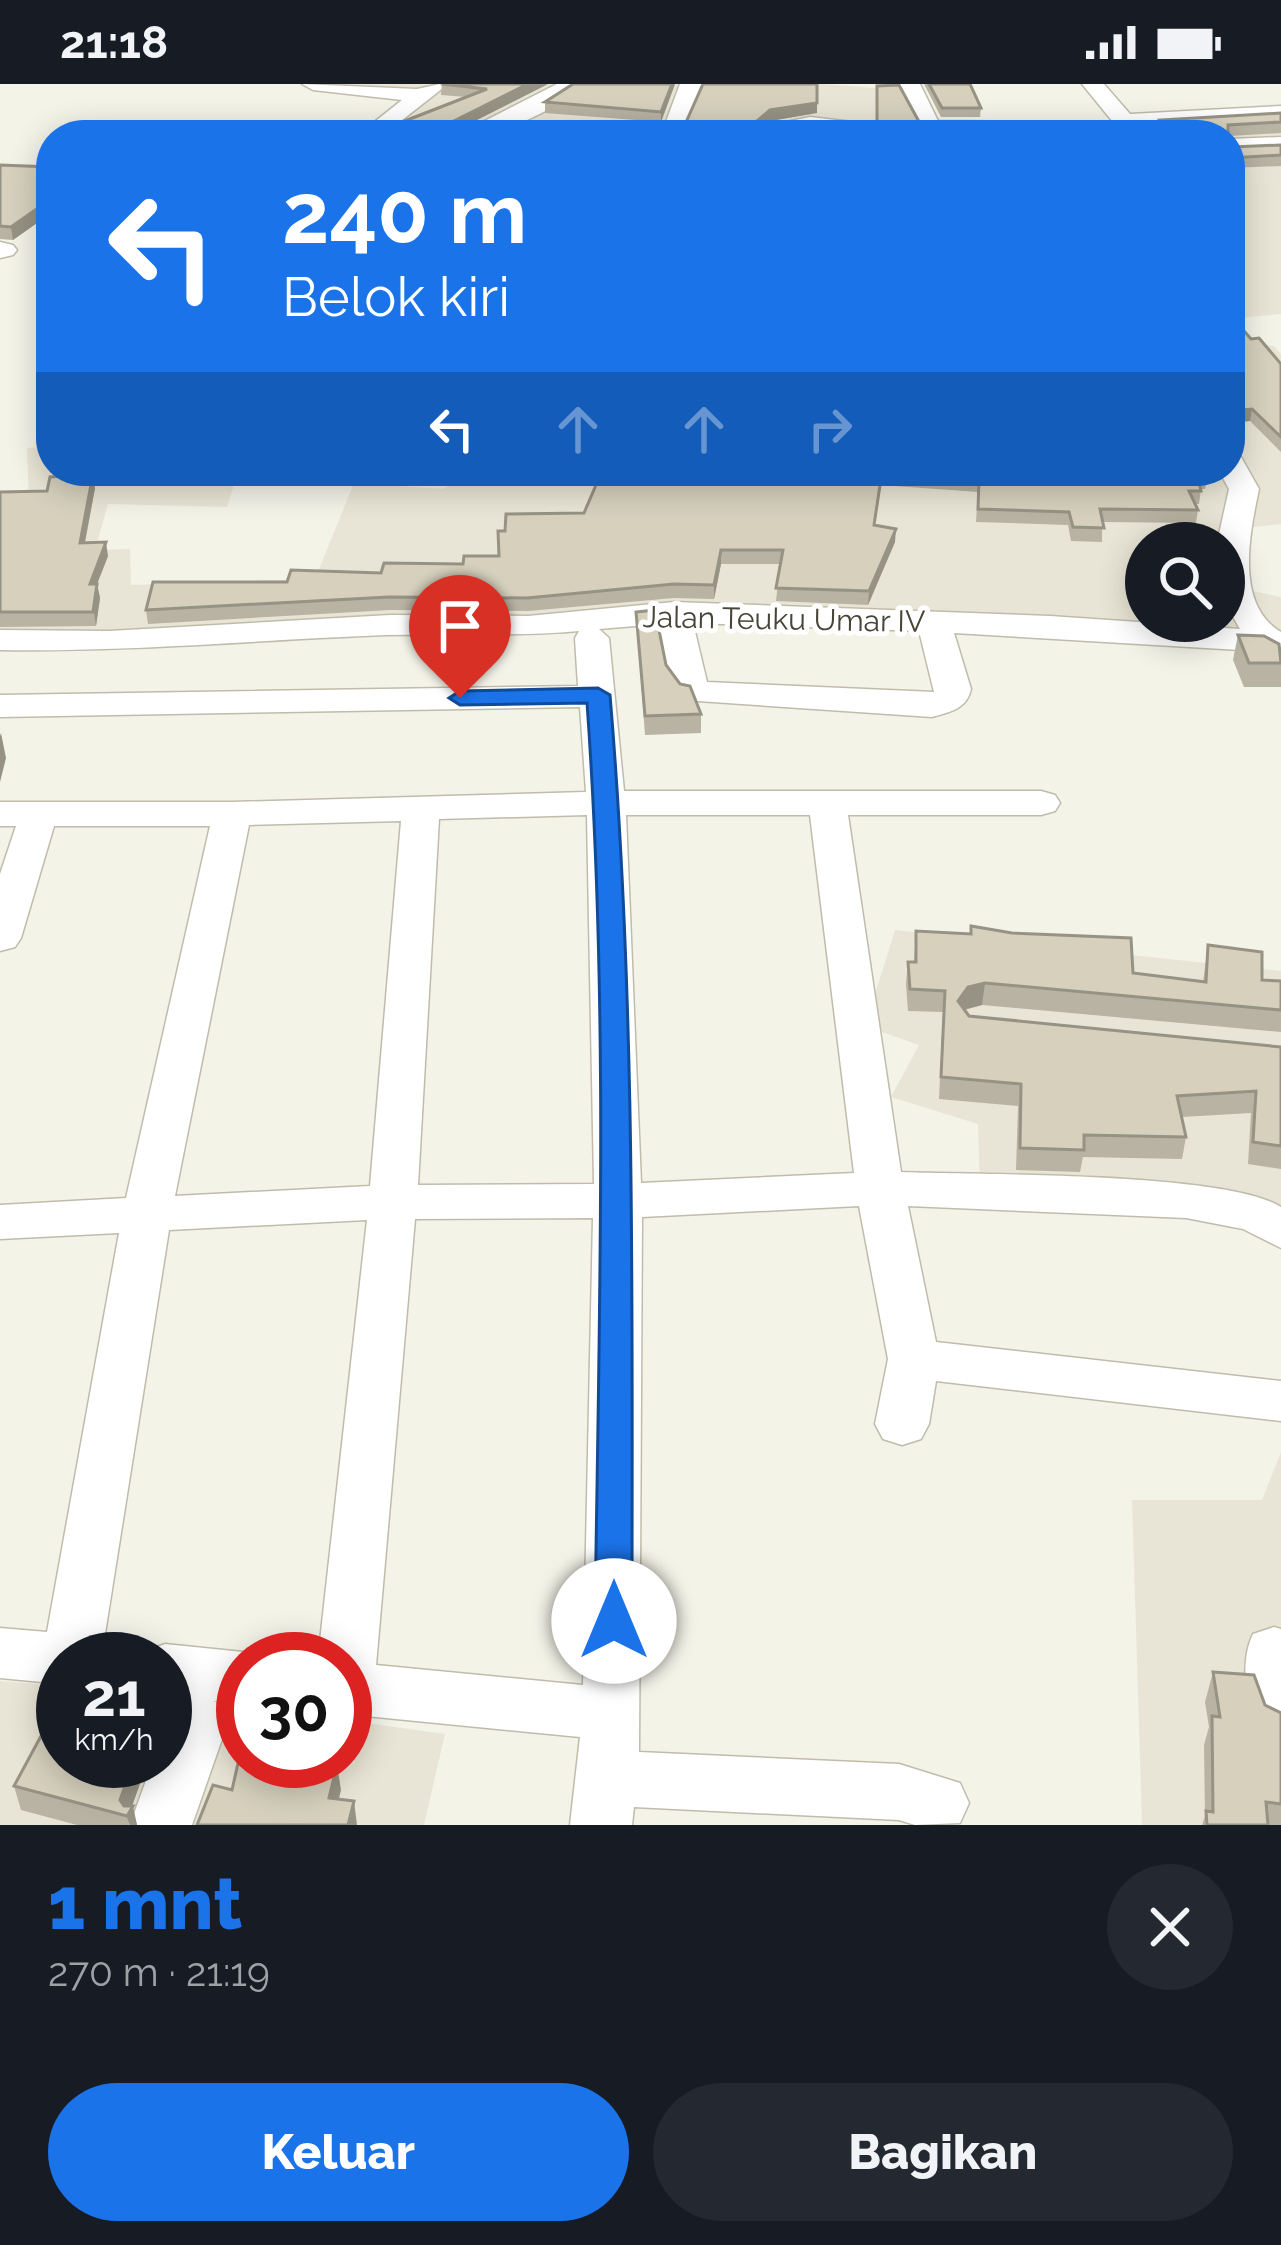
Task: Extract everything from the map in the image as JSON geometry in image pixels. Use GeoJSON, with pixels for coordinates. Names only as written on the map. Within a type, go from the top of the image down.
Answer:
{"type":"FeatureCollection","features":[{"type":"Feature","properties":{"kind":"street"},"geometry":{"type":"LineString","coordinates":[[313,84],[430,90]]}},
{"type":"Feature","properties":{"kind":"street"},"geometry":{"type":"LineString","coordinates":[[673,120],[691,84]]}},
{"type":"Feature","properties":{"kind":"street"},"geometry":{"type":"LineString","coordinates":[[733,84],[762,84]]}},
{"type":"Feature","properties":{"kind":"street"},"geometry":{"type":"LineString","coordinates":[[909,84],[927,120]]}},
{"type":"Feature","properties":{"kind":"street"},"geometry":{"type":"LineString","coordinates":[[1094,84],[1119,120]]}},
{"type":"Feature","properties":{"kind":"street"},"geometry":{"type":"LineString","coordinates":[[389,120],[430,90]]}},
{"type":"Feature","properties":{"kind":"street"},"geometry":{"type":"LineString","coordinates":[[512,120],[580,91]]}},
{"type":"Feature","properties":{"kind":"street"},"geometry":{"type":"LineString","coordinates":[[1202,120],[1281,112]]}},
{"type":"Feature","properties":{"kind":"street"},"geometry":{"type":"LineString","coordinates":[[1245,145],[1281,144]]}},
{"type":"Feature","properties":{"kind":"street"},"geometry":{"type":"LineString","coordinates":[[1242,486],[1232,536],[1231,583],[1276,647]]}},
{"type":"Feature","properties":{"kind":"street"},"geometry":{"type":"LineString","coordinates":[[674,612],[687,681],[696,692],[932,706],[951,698],[952,689],[933,621]]}},
{"type":"Feature","properties":{"kind":"street","name":"Jalan Teuku Umar IV"},"geometry":{"type":"LineString","coordinates":[[0,640],[109,641],[390,625],[528,626],[674,612],[933,621],[1276,647]]}},
{"type":"Feature","properties":{"kind":"street"},"geometry":{"type":"LineString","coordinates":[[592,638],[607,803],[616,1201],[613,1714],[603,1802],[899,1792],[938,1803]]}},
{"type":"Feature","properties":{"kind":"street"},"geometry":{"type":"LineString","coordinates":[[0,706],[598,695]]}},
{"type":"Feature","properties":{"kind":"street"},"geometry":{"type":"LineString","coordinates":[[827,801],[880,1188],[914,1359],[902,1424]]}},
{"type":"Feature","properties":{"kind":"street"},"geometry":{"type":"LineString","coordinates":[[0,938],[19,815],[607,803],[1041,803]]}},
{"type":"Feature","properties":{"kind":"street"},"geometry":{"type":"LineString","coordinates":[[350,1632],[393,1202],[421,806]]}},
{"type":"Feature","properties":{"kind":"street"},"geometry":{"type":"LineString","coordinates":[[72,1632],[147,1214],[232,814]]}},
{"type":"Feature","properties":{"kind":"street"},"geometry":{"type":"LineString","coordinates":[[0,1222],[393,1202],[616,1201],[880,1188],[1186,1202],[1257,1214],[1281,1231]]}},
{"type":"Feature","properties":{"kind":"street"},"geometry":{"type":"LineString","coordinates":[[914,1359],[1281,1402]]}},
{"type":"Feature","properties":{"kind":"street"},"geometry":{"type":"LineString","coordinates":[[1274,1652],[1281,1714]]}},
{"type":"Feature","properties":{"kind":"street"},"geometry":{"type":"LineString","coordinates":[[0,1653],[36,1656]]}},
{"type":"Feature","properties":{"kind":"street"},"geometry":{"type":"LineString","coordinates":[[372,1686],[613,1714]]}},
{"type":"Feature","properties":{"kind":"street"},"geometry":{"type":"LineString","coordinates":[[161,1825],[198,1722]]}},
{"type":"Feature","properties":{"kind":"shaded area"},"geometry":{"type":"Polygon","coordinates":[[[312,84],[824,84],[915,91],[919,120],[400,120],[425,97],[312,84]]]}},
{"type":"Feature","properties":{"kind":"shaded area"},"geometry":{"type":"Polygon","coordinates":[[[1281,115],[1281,314],[1245,318],[1245,120],[1225,120],[1281,115]]]}},
{"type":"Feature","properties":{"kind":"shaded area"},"geometry":{"type":"Polygon","coordinates":[[[1245,334],[1255,343],[1274,346],[1281,354],[1281,524],[1245,528],[1245,522],[1125,522],[1125,634],[768,614],[0,640],[0,503],[29,502],[27,448],[36,447],[36,486],[234,486],[227,507],[108,504],[95,550],[130,549],[131,585],[315,579],[353,486],[1245,486],[1245,334]]]}},
{"type":"Feature","properties":{"kind":"shaded area"},"geometry":{"type":"Polygon","coordinates":[[[1245,589],[1281,597],[1281,666],[1254,641],[1245,640],[1245,589]]]}},
{"type":"Feature","properties":{"kind":"shaded area"},"geometry":{"type":"Polygon","coordinates":[[[895,930],[1281,971],[1281,1222],[980,1194],[978,1124],[891,1097],[919,1045],[865,1026],[895,930]]]}},
{"type":"Feature","properties":{"kind":"shaded area"},"geometry":{"type":"Polygon","coordinates":[[[1281,1452],[1281,1825],[1142,1825],[1132,1500],[1262,1500],[1281,1452]]]}},
{"type":"Feature","properties":{"kind":"shaded area"},"geometry":{"type":"Polygon","coordinates":[[[0,1681],[36,1684],[36,1788],[192,1788],[192,1698],[216,1701],[216,1788],[372,1788],[372,1724],[445,1734],[424,1825],[0,1825],[0,1681]]]}},
{"type":"Feature","properties":{"kind":"building"},"geometry":{"type":"Polygon","coordinates":[[[442,84],[528,84],[456,120],[407,120],[487,89],[442,84]]]}},
{"type":"Feature","properties":{"kind":"building"},"geometry":{"type":"Polygon","coordinates":[[[573,84],[672,84],[661,112],[545,102],[573,84]]]}},
{"type":"Feature","properties":{"kind":"building"},"geometry":{"type":"Polygon","coordinates":[[[703,84],[817,84],[817,103],[770,110],[758,120],[687,120],[703,84]]]}},
{"type":"Feature","properties":{"kind":"building"},"geometry":{"type":"Polygon","coordinates":[[[929,84],[970,84],[981,108],[942,108],[929,84]]]}},
{"type":"Feature","properties":{"kind":"building"},"geometry":{"type":"Polygon","coordinates":[[[899,85],[918,120],[877,120],[877,86],[899,85]]]}},
{"type":"Feature","properties":{"kind":"building"},"geometry":{"type":"Polygon","coordinates":[[[1281,113],[1281,122],[1160,120],[1281,113]]]}},
{"type":"Feature","properties":{"kind":"building"},"geometry":{"type":"Polygon","coordinates":[[[1281,145],[1281,155],[1245,157],[1245,146],[1281,145]]]}},
{"type":"Feature","properties":{"kind":"building"},"geometry":{"type":"Polygon","coordinates":[[[0,165],[36,166],[36,210],[11,227],[0,226],[0,165]]]}},
{"type":"Feature","properties":{"kind":"building"},"geometry":{"type":"Polygon","coordinates":[[[1245,332],[1251,339],[1259,338],[1281,364],[1281,437],[1252,409],[1245,410],[1245,332]]]}},
{"type":"Feature","properties":{"kind":"building"},"geometry":{"type":"Polygon","coordinates":[[[48,486],[91,486],[80,543],[106,542],[90,584],[97,584],[93,612],[0,612],[0,492],[47,491],[48,486]]]}},
{"type":"Feature","properties":{"kind":"building"},"geometry":{"type":"Polygon","coordinates":[[[596,486],[880,486],[874,525],[896,529],[869,591],[776,588],[783,550],[721,550],[714,585],[674,584],[527,598],[389,597],[146,610],[153,582],[287,582],[291,570],[381,573],[384,563],[463,564],[464,556],[499,556],[498,531],[505,531],[506,514],[584,513],[596,486]]]}},
{"type":"Feature","properties":{"kind":"building"},"geometry":{"type":"Polygon","coordinates":[[[979,486],[1200,486],[1201,491],[1189,491],[1198,510],[1100,509],[1104,528],[1073,527],[1069,512],[978,509],[979,486]]]}},
{"type":"Feature","properties":{"kind":"building"},"geometry":{"type":"Polygon","coordinates":[[[655,610],[666,665],[680,684],[690,686],[701,714],[645,716],[636,612],[655,610]]]}},
{"type":"Feature","properties":{"kind":"building"},"geometry":{"type":"Polygon","coordinates":[[[1245,635],[1264,636],[1279,644],[1281,663],[1249,663],[1241,642],[1245,635]]]}},
{"type":"Feature","properties":{"kind":"building"},"geometry":{"type":"Polygon","coordinates":[[[971,926],[1012,933],[1131,938],[1133,973],[1206,982],[1208,945],[1262,952],[1262,980],[1281,981],[1281,1010],[985,983],[968,987],[958,1001],[969,1016],[1281,1047],[1281,1146],[1253,1142],[1256,1091],[1177,1096],[1186,1137],[1084,1135],[1084,1150],[1020,1148],[1021,1084],[941,1077],[945,991],[910,989],[908,962],[916,962],[916,931],[971,934],[971,926]]]}},
{"type":"Feature","properties":{"kind":"building"},"geometry":{"type":"Polygon","coordinates":[[[1213,1672],[1254,1675],[1265,1705],[1281,1713],[1281,1804],[1266,1802],[1268,1825],[1207,1825],[1206,1811],[1213,1812],[1212,1716],[1220,1717],[1213,1672]]]}},
{"type":"Feature","properties":{"kind":"building"},"geometry":{"type":"Polygon","coordinates":[[[36,1745],[36,1788],[124,1788],[120,1800],[124,1806],[133,1806],[127,1816],[14,1786],[36,1745]]]}},
{"type":"Feature","properties":{"kind":"building"},"geometry":{"type":"Polygon","coordinates":[[[213,1785],[232,1790],[331,1788],[329,1798],[354,1801],[348,1825],[197,1825],[213,1785]]]}},
{"type":"Feature","properties":{"kind":"route"},"geometry":{"type":"LineString","coordinates":[[460,698],[598,695],[607,803],[616,1201],[614,1621]]}}]}
